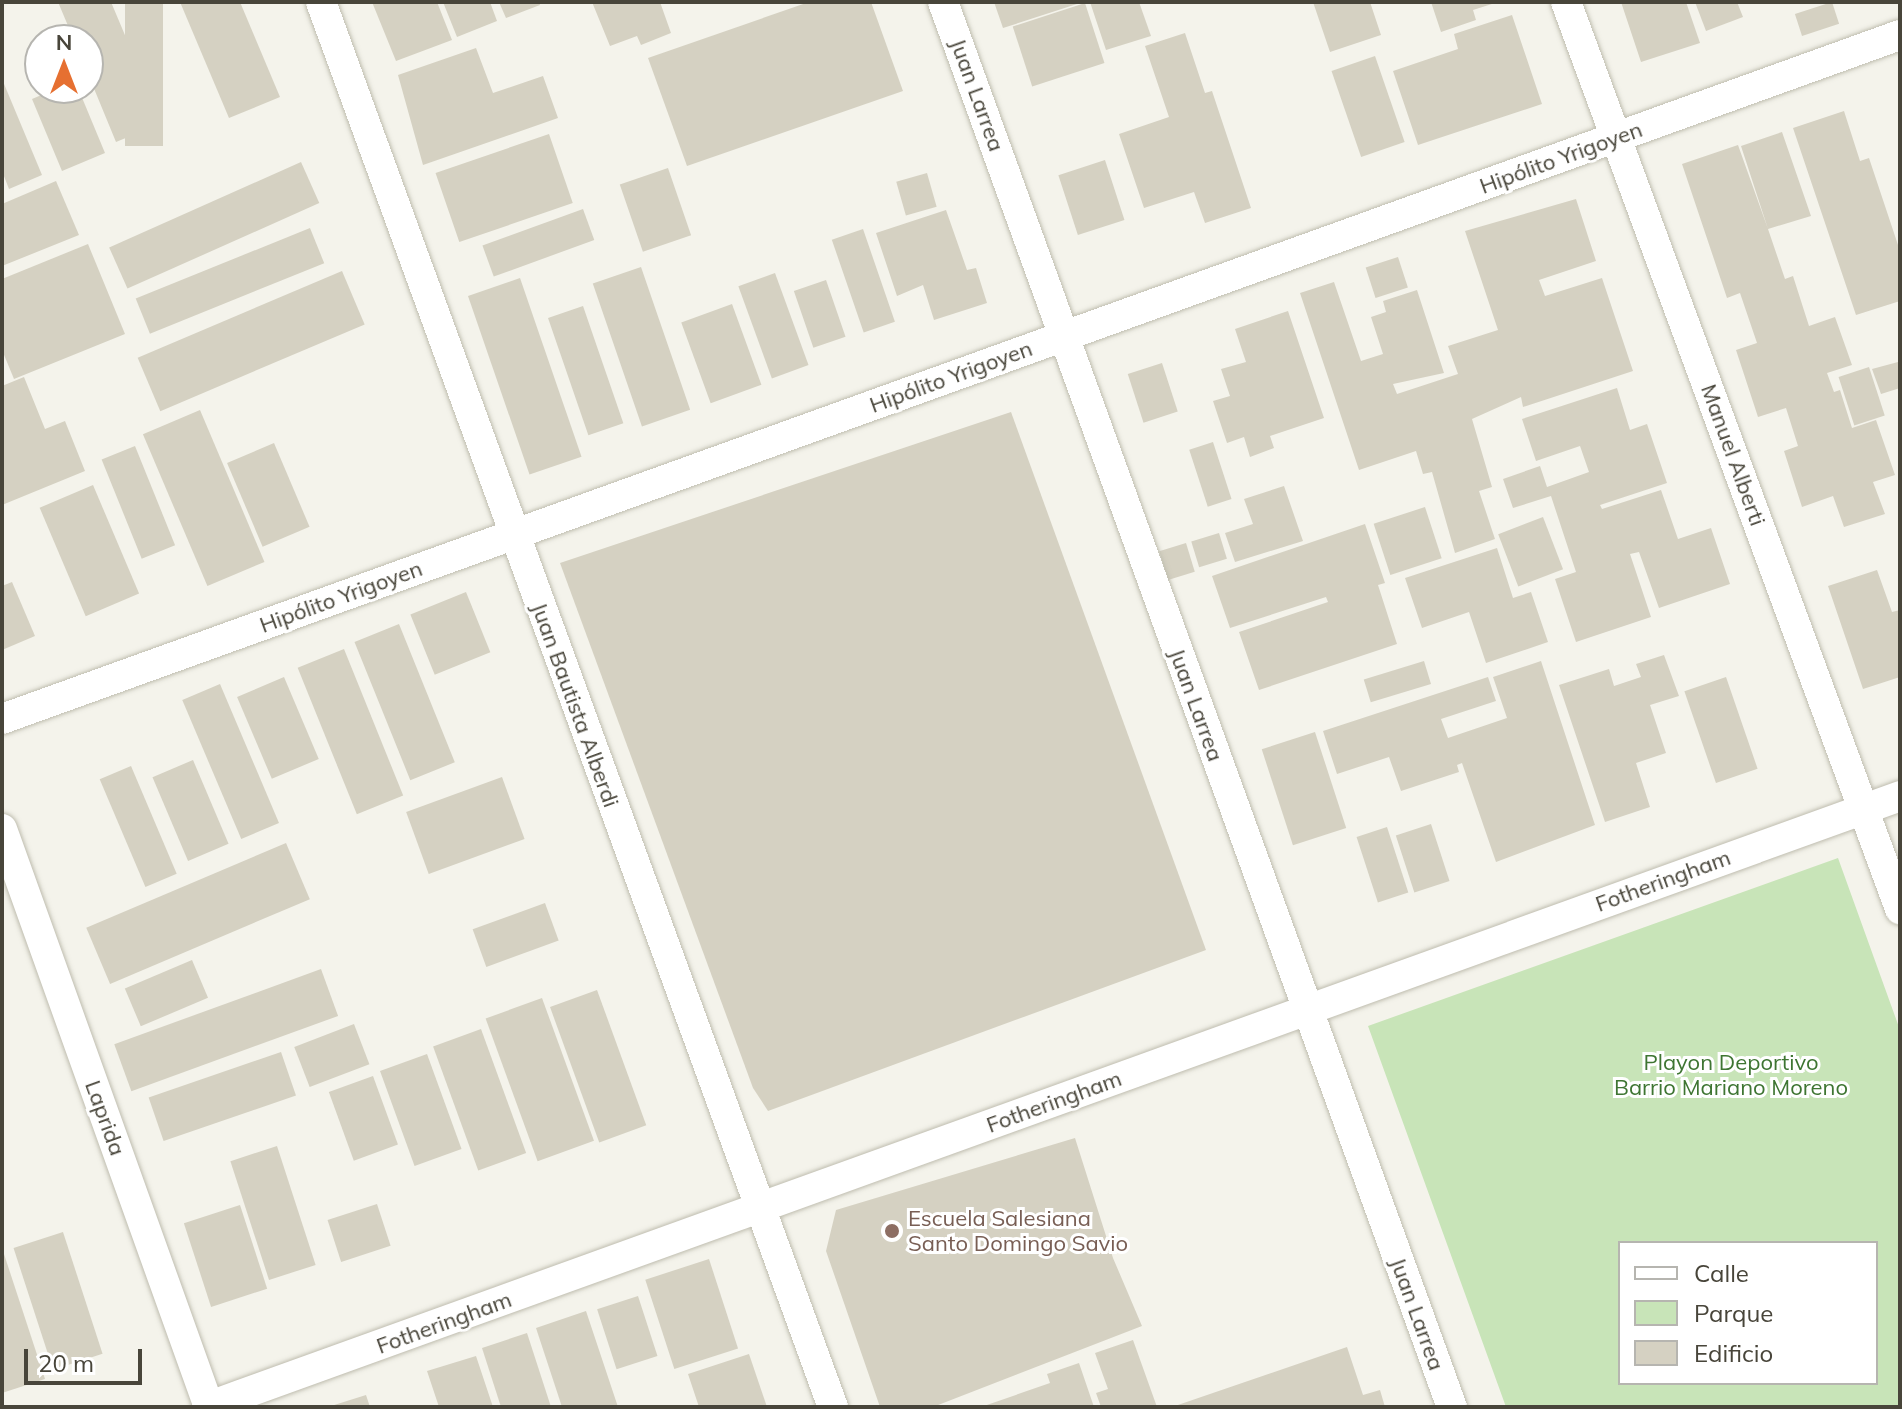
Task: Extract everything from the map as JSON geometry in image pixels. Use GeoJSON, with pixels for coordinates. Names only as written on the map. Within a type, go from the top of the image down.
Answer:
{"type":"FeatureCollection","features":[{"type":"Feature","properties":{"kind":"street","name":"Juan Bautista Alberdi"},"geometry":{"type":"LineString","coordinates":[[321,2],[512,535],[833,1407]]}},
{"type":"Feature","properties":{"kind":"street","name":"Juan Larrea"},"geometry":{"type":"LineString","coordinates":[[943,2],[1304,1010],[1452,1407]]}},
{"type":"Feature","properties":{"kind":"street","name":"Manuel Alberti"},"geometry":{"type":"LineString","coordinates":[[1566,2],[1900,909]]}},
{"type":"Feature","properties":{"kind":"street","name":"Hipólito Yrigoyen"},"geometry":{"type":"LineString","coordinates":[[2,719],[1900,35]]}},
{"type":"Feature","properties":{"kind":"street","name":"Fotheringham"},"geometry":{"type":"LineString","coordinates":[[208,1407],[763,1210],[1304,1010],[1900,796]]}},
{"type":"Feature","properties":{"kind":"street","name":"Laprida"},"geometry":{"type":"LineString","coordinates":[[2,829],[208,1407]]}},
{"type":"Feature","properties":{"kind":"green space","name":"Playon Deportivo Barrio Mariano Moreno"},"geometry":{"type":"Polygon","coordinates":[[[1838,858],[1900,1030],[1900,1407],[1506,1407],[1368,1026],[1838,858]]]}},
{"type":"Feature","properties":{"kind":"building"},"geometry":{"type":"Polygon","coordinates":[[[58,2],[111,2],[162,123],[116,142],[100,104],[104,104],[104,24],[67,24],[58,2]]]}},
{"type":"Feature","properties":{"kind":"building"},"geometry":{"type":"Polygon","coordinates":[[[125,2],[163,2],[163,146],[125,146],[125,2]]]}},
{"type":"Feature","properties":{"kind":"building"},"geometry":{"type":"Polygon","coordinates":[[[180,2],[240,2],[280,97],[229,118],[180,2]]]}},
{"type":"Feature","properties":{"kind":"building"},"geometry":{"type":"Polygon","coordinates":[[[372,2],[437,2],[452,40],[396,61],[372,2]]]}},
{"type":"Feature","properties":{"kind":"building"},"geometry":{"type":"Polygon","coordinates":[[[443,2],[490,2],[497,21],[457,37],[443,2]]]}},
{"type":"Feature","properties":{"kind":"building"},"geometry":{"type":"Polygon","coordinates":[[[499,2],[539,2],[540,5],[506,18],[499,2]]]}},
{"type":"Feature","properties":{"kind":"building"},"geometry":{"type":"Polygon","coordinates":[[[592,2],[660,2],[671,33],[641,45],[637,36],[610,46],[592,2]]]}},
{"type":"Feature","properties":{"kind":"building"},"geometry":{"type":"Polygon","coordinates":[[[809,2],[871,2],[903,91],[687,166],[648,58],[809,2]]]}},
{"type":"Feature","properties":{"kind":"building"},"geometry":{"type":"Polygon","coordinates":[[[994,2],[1080,2],[1080,3],[1003,28],[994,2]]]}},
{"type":"Feature","properties":{"kind":"building"},"geometry":{"type":"Polygon","coordinates":[[[1090,2],[1139,2],[1151,36],[1106,50],[1090,2]]]}},
{"type":"Feature","properties":{"kind":"building"},"geometry":{"type":"Polygon","coordinates":[[[1313,2],[1370,2],[1381,35],[1330,52],[1313,2]]]}},
{"type":"Feature","properties":{"kind":"building"},"geometry":{"type":"Polygon","coordinates":[[[1431,2],[1495,3],[1473,10],[1476,20],[1441,32],[1431,2]]]}},
{"type":"Feature","properties":{"kind":"building"},"geometry":{"type":"Polygon","coordinates":[[[1621,2],[1686,2],[1700,43],[1641,62],[1621,2]]]}},
{"type":"Feature","properties":{"kind":"building"},"geometry":{"type":"Polygon","coordinates":[[[1695,2],[1737,2],[1743,17],[1706,31],[1695,2]]]}},
{"type":"Feature","properties":{"kind":"building"},"geometry":{"type":"Polygon","coordinates":[[[1832,2],[1839,24],[1802,36],[1795,14],[1832,2]]]}},
{"type":"Feature","properties":{"kind":"building"},"geometry":{"type":"Polygon","coordinates":[[[1085,3],[1104,63],[1032,86],[1013,26],[1085,3]]]}},
{"type":"Feature","properties":{"kind":"building"},"geometry":{"type":"Polygon","coordinates":[[[1512,15],[1542,104],[1418,145],[1393,71],[1458,49],[1454,34],[1512,15]]]}},
{"type":"Feature","properties":{"kind":"building"},"geometry":{"type":"Polygon","coordinates":[[[1185,33],[1205,93],[1212,91],[1251,208],[1205,223],[1194,192],[1144,208],[1119,134],[1169,117],[1145,46],[1185,33]]]}},
{"type":"Feature","properties":{"kind":"building"},"geometry":{"type":"Polygon","coordinates":[[[476,48],[493,93],[543,76],[558,118],[423,165],[398,75],[476,48]]]}},
{"type":"Feature","properties":{"kind":"building"},"geometry":{"type":"Polygon","coordinates":[[[1375,56],[1405,142],[1361,157],[1332,71],[1375,56]]]}},
{"type":"Feature","properties":{"kind":"building"},"geometry":{"type":"Polygon","coordinates":[[[2,79],[42,175],[9,189],[2,171],[2,79]]]}},
{"type":"Feature","properties":{"kind":"building"},"geometry":{"type":"Polygon","coordinates":[[[34,104],[85,104],[105,153],[62,171],[34,104]]]}},
{"type":"Feature","properties":{"kind":"building"},"geometry":{"type":"Polygon","coordinates":[[[1844,111],[1860,161],[1869,158],[1900,251],[1900,301],[1856,315],[1793,128],[1844,111]]]}},
{"type":"Feature","properties":{"kind":"building"},"geometry":{"type":"Polygon","coordinates":[[[1782,132],[1811,216],[1768,229],[1741,146],[1782,132]]]}},
{"type":"Feature","properties":{"kind":"building"},"geometry":{"type":"Polygon","coordinates":[[[549,134],[573,203],[459,242],[436,173],[549,134]]]}},
{"type":"Feature","properties":{"kind":"building"},"geometry":{"type":"Polygon","coordinates":[[[1738,145],[1785,279],[1793,276],[1809,326],[1835,317],[1852,365],[1827,373],[1834,392],[1840,390],[1852,428],[1876,420],[1895,475],[1873,482],[1885,514],[1844,527],[1833,496],[1802,507],[1784,451],[1798,446],[1786,408],[1758,417],[1736,350],[1757,343],[1740,293],[1727,298],[1682,164],[1738,145]]]}},
{"type":"Feature","properties":{"kind":"building"},"geometry":{"type":"Polygon","coordinates":[[[1105,160],[1124,220],[1078,235],[1058,175],[1105,160]]]}},
{"type":"Feature","properties":{"kind":"building"},"geometry":{"type":"Polygon","coordinates":[[[301,162],[319,203],[127,289],[109,247],[301,162]]]}},
{"type":"Feature","properties":{"kind":"building"},"geometry":{"type":"Polygon","coordinates":[[[668,168],[691,235],[643,252],[620,185],[668,168]]]}},
{"type":"Feature","properties":{"kind":"building"},"geometry":{"type":"Polygon","coordinates":[[[927,173],[937,207],[906,215],[896,182],[927,173]]]}},
{"type":"Feature","properties":{"kind":"building"},"geometry":{"type":"Polygon","coordinates":[[[56,181],[79,235],[2,266],[2,204],[56,181]]]}},
{"type":"Feature","properties":{"kind":"building"},"geometry":{"type":"Polygon","coordinates":[[[1576,199],[1596,261],[1539,280],[1545,296],[1602,278],[1633,371],[1523,407],[1521,397],[1472,419],[1492,487],[1479,491],[1495,539],[1455,553],[1432,472],[1423,474],[1416,451],[1359,470],[1300,293],[1334,282],[1361,361],[1383,354],[1371,317],[1386,312],[1383,301],[1417,290],[1444,373],[1393,384],[1397,394],[1458,374],[1448,346],[1498,330],[1465,231],[1576,199]]]}},
{"type":"Feature","properties":{"kind":"building"},"geometry":{"type":"Polygon","coordinates":[[[583,209],[594,240],[494,277],[482,246],[583,209]]]}},
{"type":"Feature","properties":{"kind":"building"},"geometry":{"type":"Polygon","coordinates":[[[946,210],[967,270],[976,268],[987,303],[934,320],[923,285],[897,296],[876,233],[946,210]]]}},
{"type":"Feature","properties":{"kind":"building"},"geometry":{"type":"Polygon","coordinates":[[[310,228],[324,263],[150,334],[136,298],[310,228]]]}},
{"type":"Feature","properties":{"kind":"building"},"geometry":{"type":"Polygon","coordinates":[[[863,229],[895,322],[864,332],[832,240],[863,229]]]}},
{"type":"Feature","properties":{"kind":"building"},"geometry":{"type":"Polygon","coordinates":[[[88,244],[125,334],[14,379],[2,350],[2,279],[88,244]]]}},
{"type":"Feature","properties":{"kind":"building"},"geometry":{"type":"Polygon","coordinates":[[[1398,257],[1408,287],[1376,298],[1366,268],[1398,257]]]}},
{"type":"Feature","properties":{"kind":"building"},"geometry":{"type":"Polygon","coordinates":[[[641,267],[690,410],[642,426],[593,284],[641,267]]]}},
{"type":"Feature","properties":{"kind":"building"},"geometry":{"type":"Polygon","coordinates":[[[342,271],[365,324],[160,411],[138,358],[342,271]]]}},
{"type":"Feature","properties":{"kind":"building"},"geometry":{"type":"Polygon","coordinates":[[[775,273],[809,365],[772,378],[738,286],[775,273]]]}},
{"type":"Feature","properties":{"kind":"building"},"geometry":{"type":"Polygon","coordinates":[[[520,278],[582,457],[530,475],[468,296],[520,278]]]}},
{"type":"Feature","properties":{"kind":"building"},"geometry":{"type":"Polygon","coordinates":[[[826,280],[846,337],[813,348],[794,291],[826,280]]]}},
{"type":"Feature","properties":{"kind":"building"},"geometry":{"type":"Polygon","coordinates":[[[732,304],[761,385],[711,403],[681,322],[732,304]]]}},
{"type":"Feature","properties":{"kind":"building"},"geometry":{"type":"Polygon","coordinates":[[[583,306],[623,423],[588,435],[548,318],[583,306]]]}},
{"type":"Feature","properties":{"kind":"building"},"geometry":{"type":"Polygon","coordinates":[[[1288,311],[1324,418],[1270,436],[1274,448],[1250,457],[1244,437],[1227,443],[1213,401],[1230,396],[1221,369],[1246,362],[1235,329],[1288,311]]]}},
{"type":"Feature","properties":{"kind":"building"},"geometry":{"type":"Polygon","coordinates":[[[1898,362],[1900,388],[1881,394],[1872,369],[1898,362]]]}},
{"type":"Feature","properties":{"kind":"building"},"geometry":{"type":"Polygon","coordinates":[[[1162,363],[1178,412],[1144,423],[1128,374],[1162,363]]]}},
{"type":"Feature","properties":{"kind":"building"},"geometry":{"type":"Polygon","coordinates":[[[1869,367],[1885,416],[1854,425],[1839,377],[1869,367]]]}},
{"type":"Feature","properties":{"kind":"building"},"geometry":{"type":"Polygon","coordinates":[[[24,377],[45,429],[65,421],[85,471],[2,505],[2,386],[24,377]]]}},
{"type":"Feature","properties":{"kind":"building"},"geometry":{"type":"Polygon","coordinates":[[[1617,388],[1630,430],[1647,424],[1667,483],[1600,505],[1602,509],[1661,490],[1678,539],[1711,528],[1730,584],[1659,608],[1639,552],[1630,554],[1651,617],[1576,642],[1555,579],[1576,572],[1551,496],[1513,508],[1503,479],[1540,466],[1547,487],[1589,472],[1580,446],[1536,461],[1522,419],[1617,388]]]}},
{"type":"Feature","properties":{"kind":"building"},"geometry":{"type":"Polygon","coordinates":[[[200,410],[264,562],[207,586],[143,434],[200,410]]]}},
{"type":"Feature","properties":{"kind":"building"},"geometry":{"type":"Polygon","coordinates":[[[1011,412],[1206,950],[768,1111],[753,1088],[560,563],[1011,412]]]}},
{"type":"Feature","properties":{"kind":"building"},"geometry":{"type":"Polygon","coordinates":[[[1213,442],[1232,499],[1208,507],[1189,450],[1213,442]]]}},
{"type":"Feature","properties":{"kind":"building"},"geometry":{"type":"Polygon","coordinates":[[[274,443],[310,527],[263,547],[227,463],[274,443]]]}},
{"type":"Feature","properties":{"kind":"building"},"geometry":{"type":"Polygon","coordinates":[[[135,446],[175,545],[142,559],[102,459],[135,446]]]}},
{"type":"Feature","properties":{"kind":"building"},"geometry":{"type":"Polygon","coordinates":[[[93,485],[139,594],[86,616],[40,508],[93,485]]]}},
{"type":"Feature","properties":{"kind":"building"},"geometry":{"type":"Polygon","coordinates":[[[1284,486],[1303,541],[1235,562],[1225,533],[1253,524],[1244,499],[1284,486]]]}},
{"type":"Feature","properties":{"kind":"building"},"geometry":{"type":"Polygon","coordinates":[[[1425,507],[1442,558],[1390,575],[1374,524],[1425,507]]]}},
{"type":"Feature","properties":{"kind":"building"},"geometry":{"type":"Polygon","coordinates":[[[1543,517],[1563,569],[1518,586],[1498,534],[1543,517]]]}},
{"type":"Feature","properties":{"kind":"building"},"geometry":{"type":"Polygon","coordinates":[[[1365,524],[1385,583],[1378,585],[1397,644],[1259,690],[1239,632],[1328,602],[1326,597],[1230,628],[1212,576],[1365,524]]]}},
{"type":"Feature","properties":{"kind":"building"},"geometry":{"type":"Polygon","coordinates":[[[1219,533],[1227,559],[1199,567],[1191,541],[1219,533]]]}},
{"type":"Feature","properties":{"kind":"building"},"geometry":{"type":"Polygon","coordinates":[[[1186,543],[1195,572],[1168,580],[1159,551],[1186,543]]]}},
{"type":"Feature","properties":{"kind":"building"},"geometry":{"type":"Polygon","coordinates":[[[1497,548],[1513,598],[1531,592],[1548,642],[1486,663],[1469,612],[1422,628],[1405,578],[1497,548]]]}},
{"type":"Feature","properties":{"kind":"building"},"geometry":{"type":"Polygon","coordinates":[[[1877,570],[1892,612],[1900,610],[1900,677],[1863,689],[1828,586],[1877,570]]]}},
{"type":"Feature","properties":{"kind":"building"},"geometry":{"type":"Polygon","coordinates":[[[12,582],[35,636],[2,650],[2,586],[12,582]]]}},
{"type":"Feature","properties":{"kind":"building"},"geometry":{"type":"Polygon","coordinates":[[[466,592],[490,652],[435,675],[410,614],[466,592]]]}},
{"type":"Feature","properties":{"kind":"building"},"geometry":{"type":"Polygon","coordinates":[[[399,624],[455,762],[410,780],[354,642],[399,624]]]}},
{"type":"Feature","properties":{"kind":"building"},"geometry":{"type":"Polygon","coordinates":[[[344,649],[403,795],[357,814],[298,668],[344,649]]]}},
{"type":"Feature","properties":{"kind":"building"},"geometry":{"type":"Polygon","coordinates":[[[1664,655],[1679,696],[1650,705],[1666,753],[1636,763],[1650,807],[1605,822],[1559,685],[1609,669],[1614,686],[1641,677],[1636,664],[1664,655]]]}},
{"type":"Feature","properties":{"kind":"building"},"geometry":{"type":"Polygon","coordinates":[[[1424,661],[1431,684],[1371,702],[1364,679],[1424,661]]]}},
{"type":"Feature","properties":{"kind":"building"},"geometry":{"type":"Polygon","coordinates":[[[1541,661],[1595,825],[1496,862],[1462,763],[1457,765],[1459,772],[1401,791],[1389,757],[1337,774],[1323,731],[1488,677],[1496,701],[1441,719],[1448,738],[1507,718],[1493,677],[1541,661]]]}},
{"type":"Feature","properties":{"kind":"building"},"geometry":{"type":"Polygon","coordinates":[[[284,677],[319,759],[272,779],[237,697],[284,677]]]}},
{"type":"Feature","properties":{"kind":"building"},"geometry":{"type":"Polygon","coordinates":[[[1726,677],[1758,769],[1716,783],[1684,691],[1726,677]]]}},
{"type":"Feature","properties":{"kind":"building"},"geometry":{"type":"Polygon","coordinates":[[[220,684],[279,823],[241,839],[182,700],[220,684]]]}},
{"type":"Feature","properties":{"kind":"building"},"geometry":{"type":"Polygon","coordinates":[[[1315,732],[1346,828],[1293,845],[1262,749],[1315,732]]]}},
{"type":"Feature","properties":{"kind":"building"},"geometry":{"type":"Polygon","coordinates":[[[193,760],[229,844],[188,861],[152,777],[193,760]]]}},
{"type":"Feature","properties":{"kind":"building"},"geometry":{"type":"Polygon","coordinates":[[[131,766],[177,874],[145,887],[100,779],[131,766]]]}},
{"type":"Feature","properties":{"kind":"building"},"geometry":{"type":"Polygon","coordinates":[[[502,777],[525,839],[429,874],[406,812],[502,777]]]}},
{"type":"Feature","properties":{"kind":"building"},"geometry":{"type":"Polygon","coordinates":[[[1431,824],[1450,881],[1414,892],[1396,835],[1431,824]]]}},
{"type":"Feature","properties":{"kind":"building"},"geometry":{"type":"Polygon","coordinates":[[[1387,827],[1408,893],[1378,903],[1357,837],[1387,827]]]}},
{"type":"Feature","properties":{"kind":"building"},"geometry":{"type":"Polygon","coordinates":[[[286,843],[310,899],[110,984],[86,928],[286,843]]]}},
{"type":"Feature","properties":{"kind":"building"},"geometry":{"type":"Polygon","coordinates":[[[545,903],[559,941],[486,967],[473,929],[545,903]]]}},
{"type":"Feature","properties":{"kind":"building"},"geometry":{"type":"Polygon","coordinates":[[[192,960],[208,998],[141,1026],[125,989],[192,960]]]}},
{"type":"Feature","properties":{"kind":"building"},"geometry":{"type":"Polygon","coordinates":[[[321,969],[338,1016],[131,1091],[114,1044],[321,969]]]}},
{"type":"Feature","properties":{"kind":"building"},"geometry":{"type":"Polygon","coordinates":[[[597,990],[646,1125],[599,1142],[550,1007],[597,990]]]}},
{"type":"Feature","properties":{"kind":"building"},"geometry":{"type":"Polygon","coordinates":[[[542,998],[594,1141],[538,1161],[486,1019],[542,998]]]}},
{"type":"Feature","properties":{"kind":"building"},"geometry":{"type":"Polygon","coordinates":[[[354,1024],[369,1064],[310,1087],[294,1047],[354,1024]]]}},
{"type":"Feature","properties":{"kind":"building"},"geometry":{"type":"Polygon","coordinates":[[[481,1029],[526,1153],[478,1170],[433,1046],[481,1029]]]}},
{"type":"Feature","properties":{"kind":"building"},"geometry":{"type":"Polygon","coordinates":[[[281,1052],[296,1095],[164,1141],[149,1098],[281,1052]]]}},
{"type":"Feature","properties":{"kind":"building"},"geometry":{"type":"Polygon","coordinates":[[[427,1054],[462,1149],[415,1166],[380,1071],[427,1054]]]}},
{"type":"Feature","properties":{"kind":"building"},"geometry":{"type":"Polygon","coordinates":[[[373,1076],[398,1145],[354,1161],[329,1092],[373,1076]]]}},
{"type":"Feature","properties":{"kind":"building"},"geometry":{"type":"Polygon","coordinates":[[[1075,1138],[1113,1258],[1142,1326],[933,1407],[880,1407],[826,1251],[836,1210],[1075,1138]]]}},
{"type":"Feature","properties":{"kind":"building"},"geometry":{"type":"Polygon","coordinates":[[[277,1146],[316,1265],[269,1280],[230,1161],[277,1146]]]}},
{"type":"Feature","properties":{"kind":"building"},"geometry":{"type":"Polygon","coordinates":[[[377,1204],[391,1246],[341,1262],[328,1220],[377,1204]]]}},
{"type":"Feature","properties":{"kind":"building"},"geometry":{"type":"Polygon","coordinates":[[[240,1205],[267,1289],[211,1307],[184,1223],[240,1205]]]}},
{"type":"Feature","properties":{"kind":"building"},"geometry":{"type":"Polygon","coordinates":[[[63,1232],[103,1354],[53,1370],[14,1248],[63,1232]]]}},
{"type":"Feature","properties":{"kind":"building"},"geometry":{"type":"Polygon","coordinates":[[[2,1252],[45,1379],[2,1393],[2,1252]]]}},
{"type":"Feature","properties":{"kind":"building"},"geometry":{"type":"Polygon","coordinates":[[[709,1259],[738,1348],[674,1369],[645,1280],[709,1259]]]}},
{"type":"Feature","properties":{"kind":"building"},"geometry":{"type":"Polygon","coordinates":[[[638,1296],[657,1356],[617,1369],[597,1309],[638,1296]]]}},
{"type":"Feature","properties":{"kind":"building"},"geometry":{"type":"Polygon","coordinates":[[[586,1311],[618,1407],[562,1407],[536,1328],[586,1311]]]}},
{"type":"Feature","properties":{"kind":"building"},"geometry":{"type":"Polygon","coordinates":[[[527,1333],[551,1407],[501,1407],[482,1348],[527,1333]]]}},
{"type":"Feature","properties":{"kind":"building"},"geometry":{"type":"Polygon","coordinates":[[[1133,1340],[1157,1407],[1101,1407],[1096,1393],[1108,1389],[1095,1353],[1133,1340]]]}},
{"type":"Feature","properties":{"kind":"building"},"geometry":{"type":"Polygon","coordinates":[[[1347,1347],[1363,1395],[1380,1390],[1385,1407],[1172,1407],[1347,1347]]]}},
{"type":"Feature","properties":{"kind":"building"},"geometry":{"type":"Polygon","coordinates":[[[749,1354],[767,1407],[699,1407],[688,1374],[749,1354]]]}},
{"type":"Feature","properties":{"kind":"building"},"geometry":{"type":"Polygon","coordinates":[[[476,1356],[493,1407],[439,1407],[427,1371],[476,1356]]]}},
{"type":"Feature","properties":{"kind":"building"},"geometry":{"type":"Polygon","coordinates":[[[1079,1363],[1094,1407],[981,1407],[1050,1383],[1047,1374],[1079,1363]]]}},
{"type":"Feature","properties":{"kind":"building"},"geometry":{"type":"Polygon","coordinates":[[[366,1395],[370,1407],[331,1407],[331,1406],[366,1395]]]}},
{"type":"Feature","properties":{"kind":"place","name":"Escuela Salesiana Santo Domingo Savio"},"geometry":{"type":"Point","coordinates":[892,1231]}}]}
